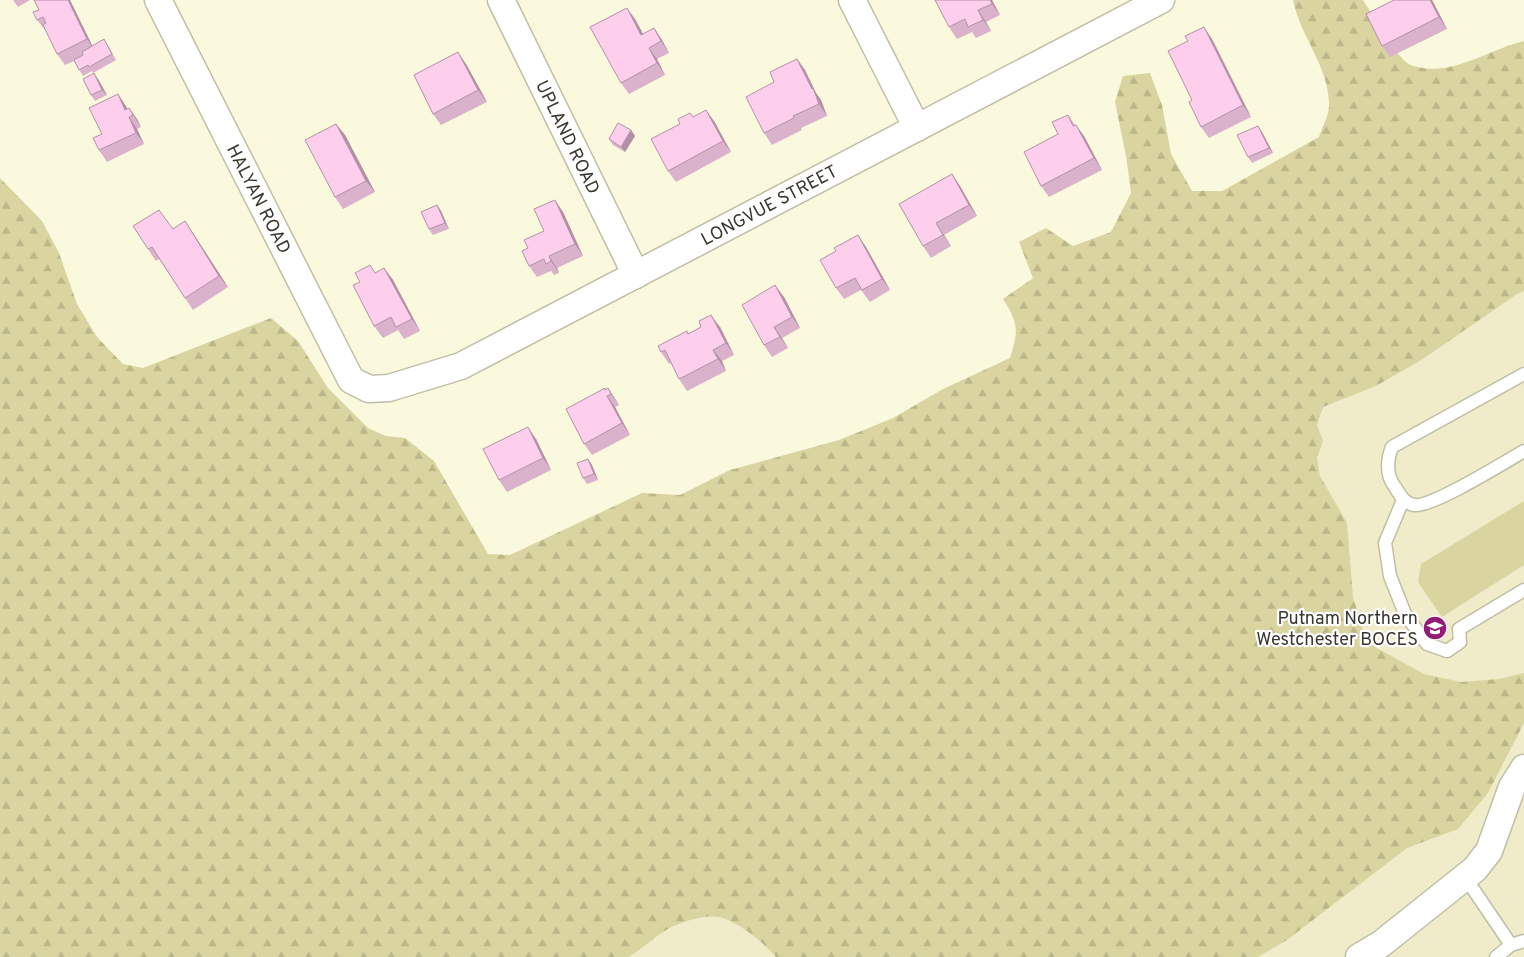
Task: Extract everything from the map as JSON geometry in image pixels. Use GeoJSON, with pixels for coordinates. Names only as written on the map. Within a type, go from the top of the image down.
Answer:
{"type":"FeatureCollection","features":[{"type":"Feature","properties":{"kind":"street","name":"HALYAN ROAD"},"geometry":{"type":"LineString","coordinates":[[158,0],[351,380],[369,389]]}},
{"type":"Feature","properties":{"kind":"street","name":"UPLAND ROAD"},"geometry":{"type":"LineString","coordinates":[[501,0],[636,274]]}},
{"type":"Feature","properties":{"kind":"street"},"geometry":{"type":"LineString","coordinates":[[852,0],[917,128]]}},
{"type":"Feature","properties":{"kind":"street","name":"LONGVUE STREET"},"geometry":{"type":"LineString","coordinates":[[369,389],[389,388],[461,366],[1161,0]]}},
{"type":"Feature","properties":{"kind":"street"},"geometry":{"type":"LineString","coordinates":[[1359,957],[1381,944],[1475,869],[1489,851],[1512,787],[1524,768]]}},
{"type":"Feature","properties":{"kind":"lane"},"geometry":{"type":"LineString","coordinates":[[1524,374],[1392,447],[1387,459],[1390,482],[1403,500],[1415,505],[1436,500],[1524,451]]}},
{"type":"Feature","properties":{"kind":"lane"},"geometry":{"type":"LineString","coordinates":[[1403,500],[1386,543],[1390,576],[1405,614],[1427,644],[1447,651],[1460,642],[1459,629],[1524,590]]}},
{"type":"Feature","properties":{"kind":"lane"},"geometry":{"type":"LineString","coordinates":[[1465,877],[1518,943],[1496,957]]}},
{"type":"Feature","properties":{"kind":"shaded area","name":"Putnam Northern Westchester BOCES"},"geometry":{"type":"Polygon","coordinates":[[[1524,286],[1524,957],[1182,957],[1246,439],[1524,286]]]}},
{"type":"Feature","properties":{"kind":"shaded area"},"geometry":{"type":"Polygon","coordinates":[[[756,839],[804,957],[569,957],[756,839]]]}},
{"type":"Feature","properties":{"kind":"green space"},"geometry":{"type":"Polygon","coordinates":[[[1293,0],[1363,0],[1395,50],[1407,63],[1418,67],[1431,69],[1458,65],[1524,41],[1524,291],[1423,359],[1376,386],[1323,407],[1317,425],[1323,441],[1317,458],[1320,476],[1347,523],[1353,597],[1364,632],[1375,647],[1424,674],[1461,682],[1499,679],[1524,673],[1524,723],[1488,793],[1458,829],[1407,848],[1287,940],[1258,957],[776,957],[758,939],[742,928],[726,919],[713,916],[698,918],[675,925],[628,957],[0,957],[0,178],[42,221],[59,253],[77,304],[97,337],[123,364],[143,368],[271,318],[298,341],[328,388],[368,428],[386,436],[405,438],[434,461],[488,554],[510,555],[642,493],[680,495],[730,470],[839,440],[893,418],[943,389],[1010,358],[1016,327],[1012,314],[1003,299],[1033,278],[1019,242],[1046,228],[1073,246],[1111,232],[1131,193],[1115,102],[1123,76],[1150,73],[1162,105],[1171,154],[1192,191],[1222,191],[1319,137],[1328,112],[1327,89],[1324,76],[1301,26],[1293,0]]]}},
{"type":"Feature","properties":{"kind":"green space"},"geometry":{"type":"Polygon","coordinates":[[[1524,501],[1524,565],[1442,617],[1418,582],[1421,564],[1524,501]]]}},
{"type":"Feature","properties":{"kind":"building"},"geometry":{"type":"Polygon","coordinates":[[[34,0],[68,0],[87,39],[57,54],[43,25],[46,23],[43,17],[37,20],[33,12],[39,10],[34,0]]]}},
{"type":"Feature","properties":{"kind":"building"},"geometry":{"type":"Polygon","coordinates":[[[935,0],[990,0],[992,4],[978,10],[983,20],[968,27],[965,19],[949,27],[935,0]]]}},
{"type":"Feature","properties":{"kind":"building"},"geometry":{"type":"Polygon","coordinates":[[[1394,0],[1430,0],[1439,17],[1382,46],[1366,14],[1394,0]]]}},
{"type":"Feature","properties":{"kind":"building"},"geometry":{"type":"Polygon","coordinates":[[[627,8],[641,35],[654,28],[661,41],[649,48],[657,63],[621,83],[590,27],[627,8]]]}},
{"type":"Feature","properties":{"kind":"building"},"geometry":{"type":"Polygon","coordinates":[[[1204,27],[1243,105],[1201,127],[1189,102],[1192,100],[1168,51],[1188,41],[1185,36],[1204,27]]]}},
{"type":"Feature","properties":{"kind":"building"},"geometry":{"type":"Polygon","coordinates":[[[104,39],[112,54],[89,67],[88,65],[79,70],[74,60],[83,55],[82,52],[104,39]]]}},
{"type":"Feature","properties":{"kind":"building"},"geometry":{"type":"Polygon","coordinates":[[[458,52],[478,90],[433,114],[414,75],[458,52]]]}},
{"type":"Feature","properties":{"kind":"building"},"geometry":{"type":"Polygon","coordinates":[[[797,59],[813,88],[819,104],[793,116],[794,118],[764,133],[746,97],[774,82],[770,72],[797,59]]]}},
{"type":"Feature","properties":{"kind":"building"},"geometry":{"type":"Polygon","coordinates":[[[94,73],[102,90],[91,95],[83,79],[94,73]]]}},
{"type":"Feature","properties":{"kind":"building"},"geometry":{"type":"Polygon","coordinates":[[[118,94],[125,110],[129,108],[133,115],[129,117],[136,133],[99,150],[93,138],[102,134],[89,108],[118,94]]]}},
{"type":"Feature","properties":{"kind":"building"},"geometry":{"type":"Polygon","coordinates":[[[706,110],[723,141],[668,171],[651,139],[680,124],[678,119],[690,113],[693,117],[706,110]]]}},
{"type":"Feature","properties":{"kind":"building"},"geometry":{"type":"Polygon","coordinates":[[[1068,115],[1073,126],[1076,125],[1094,158],[1041,186],[1024,152],[1058,134],[1052,122],[1068,115]]]}},
{"type":"Feature","properties":{"kind":"building"},"geometry":{"type":"Polygon","coordinates":[[[618,123],[631,130],[621,147],[609,139],[618,123]]]}},
{"type":"Feature","properties":{"kind":"building"},"geometry":{"type":"Polygon","coordinates":[[[336,124],[366,181],[335,197],[305,140],[336,124]]]}},
{"type":"Feature","properties":{"kind":"building"},"geometry":{"type":"Polygon","coordinates":[[[1258,126],[1269,148],[1248,157],[1237,135],[1258,126]]]}},
{"type":"Feature","properties":{"kind":"building"},"geometry":{"type":"Polygon","coordinates":[[[952,174],[969,205],[936,223],[943,235],[923,246],[899,204],[952,174]]]}},
{"type":"Feature","properties":{"kind":"building"},"geometry":{"type":"Polygon","coordinates":[[[555,200],[575,244],[549,256],[551,261],[546,264],[544,259],[529,266],[522,251],[528,248],[524,240],[544,231],[534,209],[555,200]]]}},
{"type":"Feature","properties":{"kind":"building"},"geometry":{"type":"Polygon","coordinates":[[[437,205],[445,223],[429,229],[421,212],[437,205]]]}},
{"type":"Feature","properties":{"kind":"building"},"geometry":{"type":"Polygon","coordinates":[[[159,210],[173,229],[185,221],[219,276],[185,298],[152,247],[148,249],[133,226],[159,210]]]}},
{"type":"Feature","properties":{"kind":"building"},"geometry":{"type":"Polygon","coordinates":[[[858,235],[882,279],[862,290],[855,278],[836,288],[820,260],[836,251],[834,248],[858,235]]]}},
{"type":"Feature","properties":{"kind":"building"},"geometry":{"type":"Polygon","coordinates":[[[370,265],[375,273],[384,268],[412,319],[396,327],[391,317],[374,326],[353,285],[360,282],[355,273],[370,265]]]}},
{"type":"Feature","properties":{"kind":"building"},"geometry":{"type":"Polygon","coordinates":[[[775,285],[792,317],[774,327],[780,337],[764,345],[742,305],[775,285]]]}},
{"type":"Feature","properties":{"kind":"building"},"geometry":{"type":"Polygon","coordinates":[[[711,315],[726,343],[713,350],[718,359],[679,379],[665,350],[661,352],[658,346],[687,331],[688,334],[701,327],[699,321],[711,315]]]}},
{"type":"Feature","properties":{"kind":"building"},"geometry":{"type":"Polygon","coordinates":[[[605,388],[605,390],[608,388],[611,394],[607,396],[622,423],[584,444],[566,409],[605,388]]]}},
{"type":"Feature","properties":{"kind":"building"},"geometry":{"type":"Polygon","coordinates":[[[528,427],[543,458],[499,480],[483,449],[528,427]]]}},
{"type":"Feature","properties":{"kind":"building"},"geometry":{"type":"Polygon","coordinates":[[[588,459],[594,474],[583,478],[577,463],[588,459]]]}},
{"type":"Feature","properties":{"kind":"place","name":"Putnam Northern Westchester BOCES"},"geometry":{"type":"Point","coordinates":[1435,628]}}]}
